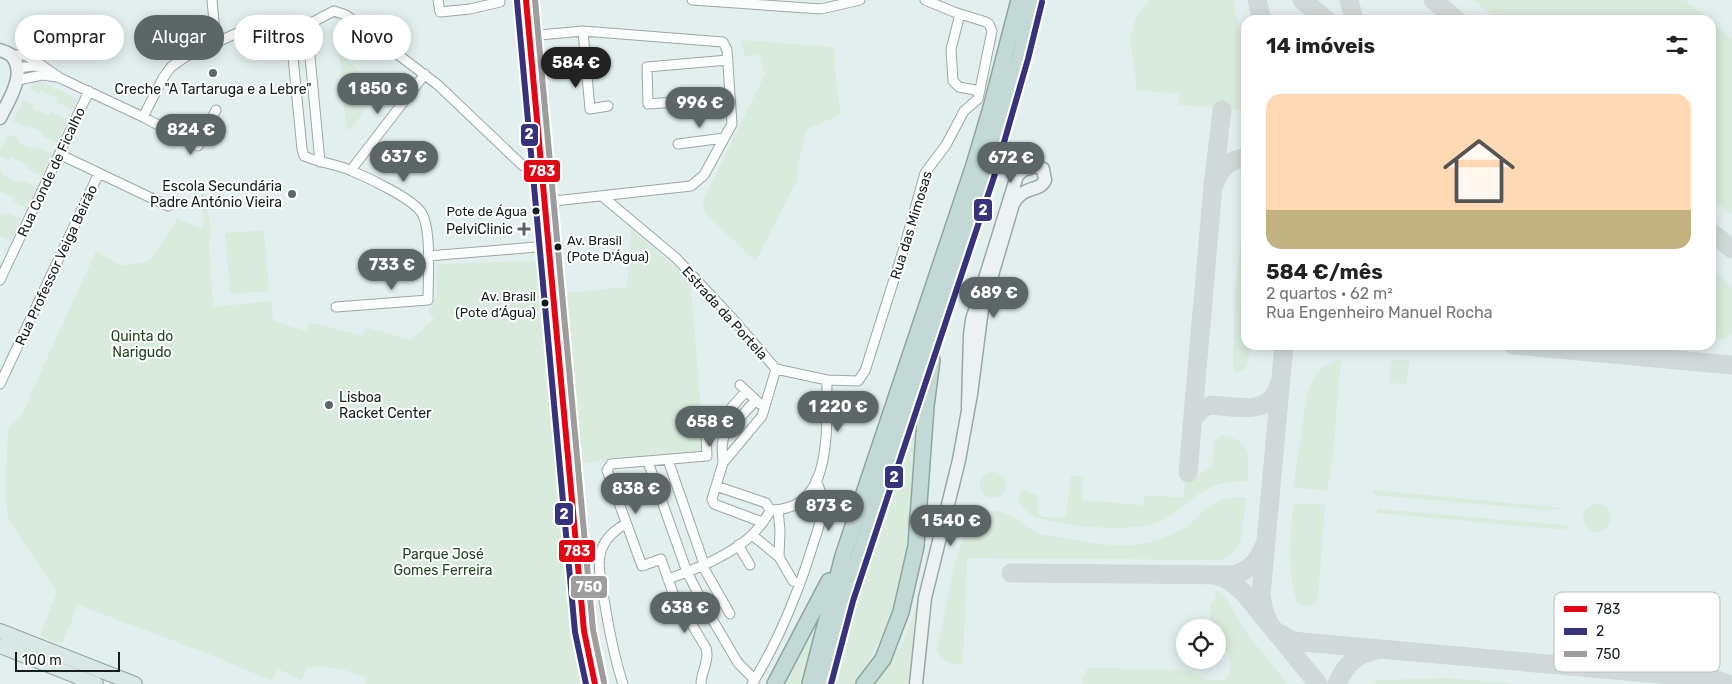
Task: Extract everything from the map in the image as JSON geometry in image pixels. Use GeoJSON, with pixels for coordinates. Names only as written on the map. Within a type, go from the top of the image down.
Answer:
{"type":"FeatureCollection","features":[{"type":"Feature","properties":{"kind":"highway"},"geometry":{"type":"LineString","coordinates":[[810,684],[843,556],[974,165],[1019,0]]}},
{"type":"Feature","properties":{"kind":"highway"},"geometry":{"type":"LineString","coordinates":[[822,684],[845,598],[986,175],[1020,57],[1034,0]]}},
{"type":"Feature","properties":{"kind":"highway"},"geometry":{"type":"LineString","coordinates":[[864,684],[882,659],[901,612],[916,546],[926,406],[937,326]]}},
{"type":"Feature","properties":{"kind":"highway"},"geometry":{"type":"LineString","coordinates":[[775,684],[843,556]]}},
{"type":"Feature","properties":{"kind":"main road"},"geometry":{"type":"LineString","coordinates":[[0,631],[135,684]]}},
{"type":"Feature","properties":{"kind":"main road"},"geometry":{"type":"LineString","coordinates":[[0,646],[96,684]]}},
{"type":"Feature","properties":{"kind":"street"},"geometry":{"type":"LineString","coordinates":[[212,0],[213,15]]}},
{"type":"Feature","properties":{"kind":"street"},"geometry":{"type":"LineString","coordinates":[[333,0],[334,11]]}},
{"type":"Feature","properties":{"kind":"street"},"geometry":{"type":"LineString","coordinates":[[438,0],[440,12],[469,4],[500,2]]}},
{"type":"Feature","properties":{"kind":"street"},"geometry":{"type":"LineString","coordinates":[[526,0],[584,631],[595,684]]}},
{"type":"Feature","properties":{"kind":"street"},"geometry":{"type":"LineString","coordinates":[[692,0],[821,9],[860,0]]}},
{"type":"Feature","properties":{"kind":"street"},"geometry":{"type":"LineString","coordinates":[[925,0],[960,14],[951,49],[953,81],[959,87],[980,91]]}},
{"type":"Feature","properties":{"kind":"street"},"geometry":{"type":"LineString","coordinates":[[323,17],[334,11],[346,15],[425,74],[522,165],[527,168],[542,168]]}},
{"type":"Feature","properties":{"kind":"street","name":"Rua das Mimosas"},"geometry":{"type":"LineString","coordinates":[[865,372],[904,248],[925,173],[946,145],[964,111],[976,103],[980,91],[992,31],[989,24],[983,20],[960,14]]}},
{"type":"Feature","properties":{"kind":"street"},"geometry":{"type":"LineString","coordinates":[[529,36],[583,31],[723,42],[727,50],[728,60],[732,124],[704,175],[691,186],[545,202]]}},
{"type":"Feature","properties":{"kind":"street"},"geometry":{"type":"LineString","coordinates":[[583,31],[590,109],[608,106]]}},
{"type":"Feature","properties":{"kind":"street"},"geometry":{"type":"LineString","coordinates":[[5,52],[34,60],[60,78],[143,117],[198,146],[216,110]]}},
{"type":"Feature","properties":{"kind":"street"},"geometry":{"type":"LineString","coordinates":[[5,52],[17,74]]}},
{"type":"Feature","properties":{"kind":"street"},"geometry":{"type":"LineString","coordinates":[[143,117],[163,78],[171,67],[181,60]]}},
{"type":"Feature","properties":{"kind":"street"},"geometry":{"type":"LineString","coordinates":[[293,60],[304,156],[351,170],[409,201],[421,212],[427,230],[428,300],[336,307]]}},
{"type":"Feature","properties":{"kind":"street"},"geometry":{"type":"LineString","coordinates":[[310,60],[320,162]]}},
{"type":"Feature","properties":{"kind":"street"},"geometry":{"type":"LineString","coordinates":[[728,60],[647,68],[648,104],[730,98]]}},
{"type":"Feature","properties":{"kind":"street"},"geometry":{"type":"LineString","coordinates":[[0,118],[17,74],[33,66],[44,67]]}},
{"type":"Feature","properties":{"kind":"street"},"geometry":{"type":"LineString","coordinates":[[17,74],[60,78]]}},
{"type":"Feature","properties":{"kind":"street"},"geometry":{"type":"LineString","coordinates":[[351,170],[425,74]]}},
{"type":"Feature","properties":{"kind":"street","name":"Rua Conde de Ficalho"},"geometry":{"type":"LineString","coordinates":[[0,280],[89,91]]}},
{"type":"Feature","properties":{"kind":"street"},"geometry":{"type":"LineString","coordinates":[[678,144],[724,138]]}},
{"type":"Feature","properties":{"kind":"street"},"geometry":{"type":"LineString","coordinates":[[59,154],[168,206]]}},
{"type":"Feature","properties":{"kind":"street"},"geometry":{"type":"LineString","coordinates":[[916,684],[925,598],[960,460],[968,408],[982,309],[1010,212],[1016,198],[1021,193],[1044,183],[1045,172],[1036,166],[1020,172],[1015,182],[972,320],[968,408]]}},
{"type":"Feature","properties":{"kind":"street","name":"Rua Professor Veiga Beirão"},"geometry":{"type":"LineString","coordinates":[[0,384],[99,173]]}},
{"type":"Feature","properties":{"kind":"street","name":"Estrada da Portela"},"geometry":{"type":"LineString","coordinates":[[602,196],[676,258],[733,319],[776,369],[826,380],[858,381],[865,372]]}},
{"type":"Feature","properties":{"kind":"street"},"geometry":{"type":"LineString","coordinates":[[428,256],[549,246]]}},
{"type":"Feature","properties":{"kind":"street"},"geometry":{"type":"LineString","coordinates":[[723,463],[757,423],[765,409],[776,369]]}},
{"type":"Feature","properties":{"kind":"street"},"geometry":{"type":"LineString","coordinates":[[668,579],[703,565],[738,545],[752,535],[774,510],[786,509],[799,504],[811,492],[822,463],[827,434],[826,380]]}},
{"type":"Feature","properties":{"kind":"street"},"geometry":{"type":"LineString","coordinates":[[725,415],[743,388],[765,409]]}},
{"type":"Feature","properties":{"kind":"street"},"geometry":{"type":"LineString","coordinates":[[756,400],[724,436],[722,446],[723,463],[712,503],[762,522]]}},
{"type":"Feature","properties":{"kind":"street"},"geometry":{"type":"LineString","coordinates":[[701,684],[707,651],[673,593],[661,559],[642,566],[607,473],[609,465],[707,456],[706,433],[709,430],[720,429],[724,436]]}},
{"type":"Feature","properties":{"kind":"street"},"geometry":{"type":"LineString","coordinates":[[668,460],[703,565],[730,614]]}},
{"type":"Feature","properties":{"kind":"street"},"geometry":{"type":"LineString","coordinates":[[648,462],[687,572],[738,663],[754,682],[777,640],[800,584],[822,512],[822,499],[816,480]]}},
{"type":"Feature","properties":{"kind":"street"},"geometry":{"type":"LineString","coordinates":[[716,486],[766,503],[774,510],[780,530],[779,557]]}},
{"type":"Feature","properties":{"kind":"street"},"geometry":{"type":"LineString","coordinates":[[623,684],[610,641],[599,566],[601,550],[608,538],[615,530],[626,524]]}},
{"type":"Feature","properties":{"kind":"street"},"geometry":{"type":"LineString","coordinates":[[752,535],[779,557],[793,581],[800,584]]}},
{"type":"Feature","properties":{"kind":"street"},"geometry":{"type":"LineString","coordinates":[[738,545],[750,565]]}},
{"type":"Feature","properties":{"kind":"green space"},"geometry":{"type":"Polygon","coordinates":[[[1150,0],[1233,0],[1241,32],[1241,110],[1179,105],[1179,94],[1137,90],[1130,38],[1136,17],[1150,0]]]}},
{"type":"Feature","properties":{"kind":"green space"},"geometry":{"type":"Polygon","coordinates":[[[1473,0],[1685,0],[1703,15],[1492,15],[1473,0]]]}},
{"type":"Feature","properties":{"kind":"green space"},"geometry":{"type":"Polygon","coordinates":[[[1716,26],[1732,39],[1732,215],[1716,201],[1716,26]]]}},
{"type":"Feature","properties":{"kind":"green space"},"geometry":{"type":"Polygon","coordinates":[[[741,40],[834,47],[837,91],[841,114],[806,130],[798,165],[797,180],[756,261],[706,215],[702,202],[765,74],[759,55],[745,56],[741,40]]]}},
{"type":"Feature","properties":{"kind":"green space"},"geometry":{"type":"Polygon","coordinates":[[[340,60],[347,60],[380,91],[349,131],[346,127],[340,60]]]}},
{"type":"Feature","properties":{"kind":"green space"},"geometry":{"type":"Polygon","coordinates":[[[34,78],[78,99],[73,110],[56,102],[57,98],[41,91],[39,93],[29,89],[34,78]]]}},
{"type":"Feature","properties":{"kind":"green space"},"geometry":{"type":"Polygon","coordinates":[[[23,100],[34,105],[33,109],[49,116],[51,112],[68,120],[58,143],[42,136],[43,132],[27,125],[25,127],[13,122],[23,100]]]}},
{"type":"Feature","properties":{"kind":"green space"},"geometry":{"type":"Polygon","coordinates":[[[8,134],[19,139],[18,142],[35,150],[37,147],[52,154],[42,176],[27,169],[28,165],[11,157],[9,160],[0,156],[0,150],[8,134]]]}},
{"type":"Feature","properties":{"kind":"green space"},"geometry":{"type":"Polygon","coordinates":[[[0,170],[3,172],[2,175],[19,183],[21,180],[37,187],[27,208],[13,202],[14,198],[0,191],[0,170]]]}},
{"type":"Feature","properties":{"kind":"green space","name":"Parque José Gomes Ferreira"},"geometry":{"type":"Polygon","coordinates":[[[202,180],[211,228],[209,243],[213,307],[271,301],[273,319],[279,323],[306,331],[309,322],[363,336],[366,327],[411,340],[434,319],[428,310],[437,294],[436,264],[538,261],[572,633],[582,684],[365,684],[367,678],[330,667],[307,668],[301,680],[278,669],[272,681],[211,655],[78,605],[62,644],[40,636],[57,592],[9,521],[5,497],[8,429],[25,409],[96,251],[121,266],[149,261],[178,217],[202,229],[204,223],[199,183],[202,180]]]}},
{"type":"Feature","properties":{"kind":"green space"},"geometry":{"type":"Polygon","coordinates":[[[0,213],[6,216],[8,213],[21,219],[11,241],[0,236],[0,213]]]}},
{"type":"Feature","properties":{"kind":"green space"},"geometry":{"type":"Polygon","coordinates":[[[631,228],[690,280],[705,454],[581,463],[565,293],[627,287],[631,228]]]}},
{"type":"Feature","properties":{"kind":"green space"},"geometry":{"type":"Polygon","coordinates":[[[264,230],[269,291],[230,294],[225,233],[264,230]]]}},
{"type":"Feature","properties":{"kind":"green space"},"geometry":{"type":"Polygon","coordinates":[[[1241,245],[1241,350],[1251,350],[1246,368],[1238,373],[1234,371],[1233,367],[1235,284],[1241,245]]]}},
{"type":"Feature","properties":{"kind":"green space"},"geometry":{"type":"Polygon","coordinates":[[[1716,271],[1732,288],[1732,333],[1725,339],[1716,338],[1716,271]]]}},
{"type":"Feature","properties":{"kind":"green space"},"geometry":{"type":"Polygon","coordinates":[[[1341,360],[1332,465],[1327,491],[1293,487],[1309,389],[1318,372],[1323,367],[1334,361],[1341,360]]]}},
{"type":"Feature","properties":{"kind":"green space"},"geometry":{"type":"Polygon","coordinates":[[[1394,360],[1410,360],[1406,384],[1389,383],[1391,362],[1394,360]]]}},
{"type":"Feature","properties":{"kind":"green space"},"geometry":{"type":"Polygon","coordinates":[[[917,401],[913,510],[906,564],[899,591],[883,634],[855,684],[831,684],[860,578],[917,401]]]}},
{"type":"Feature","properties":{"kind":"green space"},"geometry":{"type":"Polygon","coordinates":[[[1221,435],[1239,441],[1247,450],[1249,464],[1247,482],[1219,484],[1209,488],[1159,522],[1115,528],[1077,526],[1034,516],[1020,504],[1018,497],[1023,490],[1037,495],[1039,515],[1042,517],[1066,517],[1071,476],[1083,477],[1082,500],[1143,505],[1145,496],[1183,497],[1186,475],[1197,476],[1212,466],[1214,442],[1221,435]]]}},
{"type":"Feature","properties":{"kind":"green space"},"geometry":{"type":"Polygon","coordinates":[[[993,472],[1002,476],[1006,485],[1002,494],[993,498],[984,494],[980,485],[984,476],[993,472]]]}},
{"type":"Feature","properties":{"kind":"green space"},"geometry":{"type":"Polygon","coordinates":[[[1374,490],[1564,508],[1545,510],[1373,495],[1374,490]]]}},
{"type":"Feature","properties":{"kind":"green space"},"geometry":{"type":"Polygon","coordinates":[[[1246,497],[1241,540],[1234,552],[1221,560],[967,558],[963,664],[947,662],[937,650],[956,560],[961,545],[974,520],[983,513],[994,511],[1007,514],[1038,533],[1045,535],[1100,544],[1134,545],[1151,542],[1186,527],[1206,508],[1217,502],[1231,498],[1246,497]]]}},
{"type":"Feature","properties":{"kind":"green space"},"geometry":{"type":"Polygon","coordinates":[[[1293,503],[1325,505],[1318,598],[1313,604],[1308,606],[1299,603],[1294,593],[1290,561],[1293,503]]]}},
{"type":"Feature","properties":{"kind":"green space"},"geometry":{"type":"Polygon","coordinates":[[[1597,504],[1607,508],[1611,518],[1607,528],[1597,532],[1587,528],[1583,518],[1587,508],[1597,504]]]}},
{"type":"Feature","properties":{"kind":"green space"},"geometry":{"type":"Polygon","coordinates":[[[1378,509],[1569,526],[1565,530],[1377,513],[1378,509]]]}},
{"type":"Feature","properties":{"kind":"green space"},"geometry":{"type":"Polygon","coordinates":[[[1216,590],[1225,597],[1248,635],[1288,684],[1083,684],[1083,677],[1088,668],[1186,670],[1208,680],[1225,680],[1230,669],[1230,660],[1226,652],[1226,619],[1210,619],[1211,602],[1214,601],[1216,590]]]}},
{"type":"Feature","properties":{"kind":"green space"},"geometry":{"type":"Polygon","coordinates":[[[921,592],[912,684],[874,684],[905,638],[921,592]]]}},
{"type":"Feature","properties":{"kind":"green space"},"geometry":{"type":"Polygon","coordinates":[[[819,616],[802,684],[782,684],[819,616]]]}},
{"type":"Feature","properties":{"kind":"green space"},"geometry":{"type":"Polygon","coordinates":[[[1450,678],[1517,684],[1371,684],[1377,680],[1450,678]]]}},
{"type":"Feature","properties":{"kind":"taxiway"},"geometry":{"type":"LineString","coordinates":[[1257,0],[1261,15]]}},
{"type":"Feature","properties":{"kind":"taxiway"},"geometry":{"type":"LineString","coordinates":[[1302,0],[1321,15]]}},
{"type":"Feature","properties":{"kind":"taxiway"},"geometry":{"type":"LineString","coordinates":[[1349,0],[1353,15]]}},
{"type":"Feature","properties":{"kind":"taxiway"},"geometry":{"type":"LineString","coordinates":[[1433,0],[1451,15]]}},
{"type":"Feature","properties":{"kind":"taxiway"},"geometry":{"type":"LineString","coordinates":[[1188,473],[1213,186],[1222,110]]}},
{"type":"Feature","properties":{"kind":"taxiway"},"geometry":{"type":"LineString","coordinates":[[1215,183],[1226,165],[1241,159]]}},
{"type":"Feature","properties":{"kind":"taxiway"},"geometry":{"type":"LineString","coordinates":[[1716,236],[1732,249]]}},
{"type":"Feature","properties":{"kind":"taxiway"},"geometry":{"type":"LineString","coordinates":[[1269,623],[1264,612],[1261,595],[1284,350]]}},
{"type":"Feature","properties":{"kind":"taxiway"},"geometry":{"type":"LineString","coordinates":[[1568,350],[1732,365]]}},
{"type":"Feature","properties":{"kind":"taxiway"},"geometry":{"type":"LineString","coordinates":[[1192,422],[1200,411],[1212,405],[1242,408],[1261,405],[1269,401],[1275,394],[1279,384]]}},
{"type":"Feature","properties":{"kind":"taxiway"},"geometry":{"type":"LineString","coordinates":[[1011,573],[1234,575],[1252,565],[1259,557],[1264,546]]}},
{"type":"Feature","properties":{"kind":"taxiway"},"geometry":{"type":"LineString","coordinates":[[1217,576],[1228,580],[1244,593],[1318,684]]}},
{"type":"Feature","properties":{"kind":"taxiway"},"geometry":{"type":"LineString","coordinates":[[1277,632],[1291,640],[1302,642],[1554,665]]}},
{"type":"Feature","properties":{"kind":"taxiway"},"geometry":{"type":"LineString","coordinates":[[1337,684],[1352,661],[1363,654],[1377,650]]}},
{"type":"Feature","properties":{"kind":"taxiway"},"geometry":{"type":"LineString","coordinates":[[1637,672],[1715,679],[1727,684]]}},
{"type":"Feature","properties":{"kind":"transit line","name":"783"},"geometry":{"type":"LineString","coordinates":[[526,0],[584,631],[595,684]]}},
{"type":"Feature","properties":{"kind":"transit line","name":"750"},"geometry":{"type":"LineString","coordinates":[[535,0],[593,630],[604,682]]}},
{"type":"Feature","properties":{"kind":"transit line","name":"2"},"geometry":{"type":"LineString","coordinates":[[517,1],[575,632],[586,684]]}},
{"type":"Feature","properties":{"kind":"transit line","name":"2"},"geometry":{"type":"LineString","coordinates":[[831,684],[853,601],[994,177],[1028,59],[1042,2]]}},
{"type":"Feature","properties":{"kind":"place","name":"Creche \"A Tartaruga e a Lebre\""},"geometry":{"type":"Point","coordinates":[213,73]}},
{"type":"Feature","properties":{"kind":"place","name":"Escola Secundária Padre António Vieira"},"geometry":{"type":"Point","coordinates":[292,194]}},
{"type":"Feature","properties":{"kind":"place","name":"Pote de Água"},"geometry":{"type":"Point","coordinates":[536,211]}},
{"type":"Feature","properties":{"kind":"place","name":"PelviClinic"},"geometry":{"type":"Point","coordinates":[524,229]}},
{"type":"Feature","properties":{"kind":"place","name":"Av. Brasil (Pote D'Água)"},"geometry":{"type":"Point","coordinates":[558,247]}},
{"type":"Feature","properties":{"kind":"place","name":"Av. Brasil (Pote d’Água)"},"geometry":{"type":"Point","coordinates":[545,303]}},
{"type":"Feature","properties":{"kind":"place","name":"Lisboa Racket Center"},"geometry":{"type":"Point","coordinates":[329,405]}},
{"type":"Feature","properties":{"kind":"park label","name":"Quinta do Narigudo"},"geometry":{"type":"Point","coordinates":[142,344]}}]}
